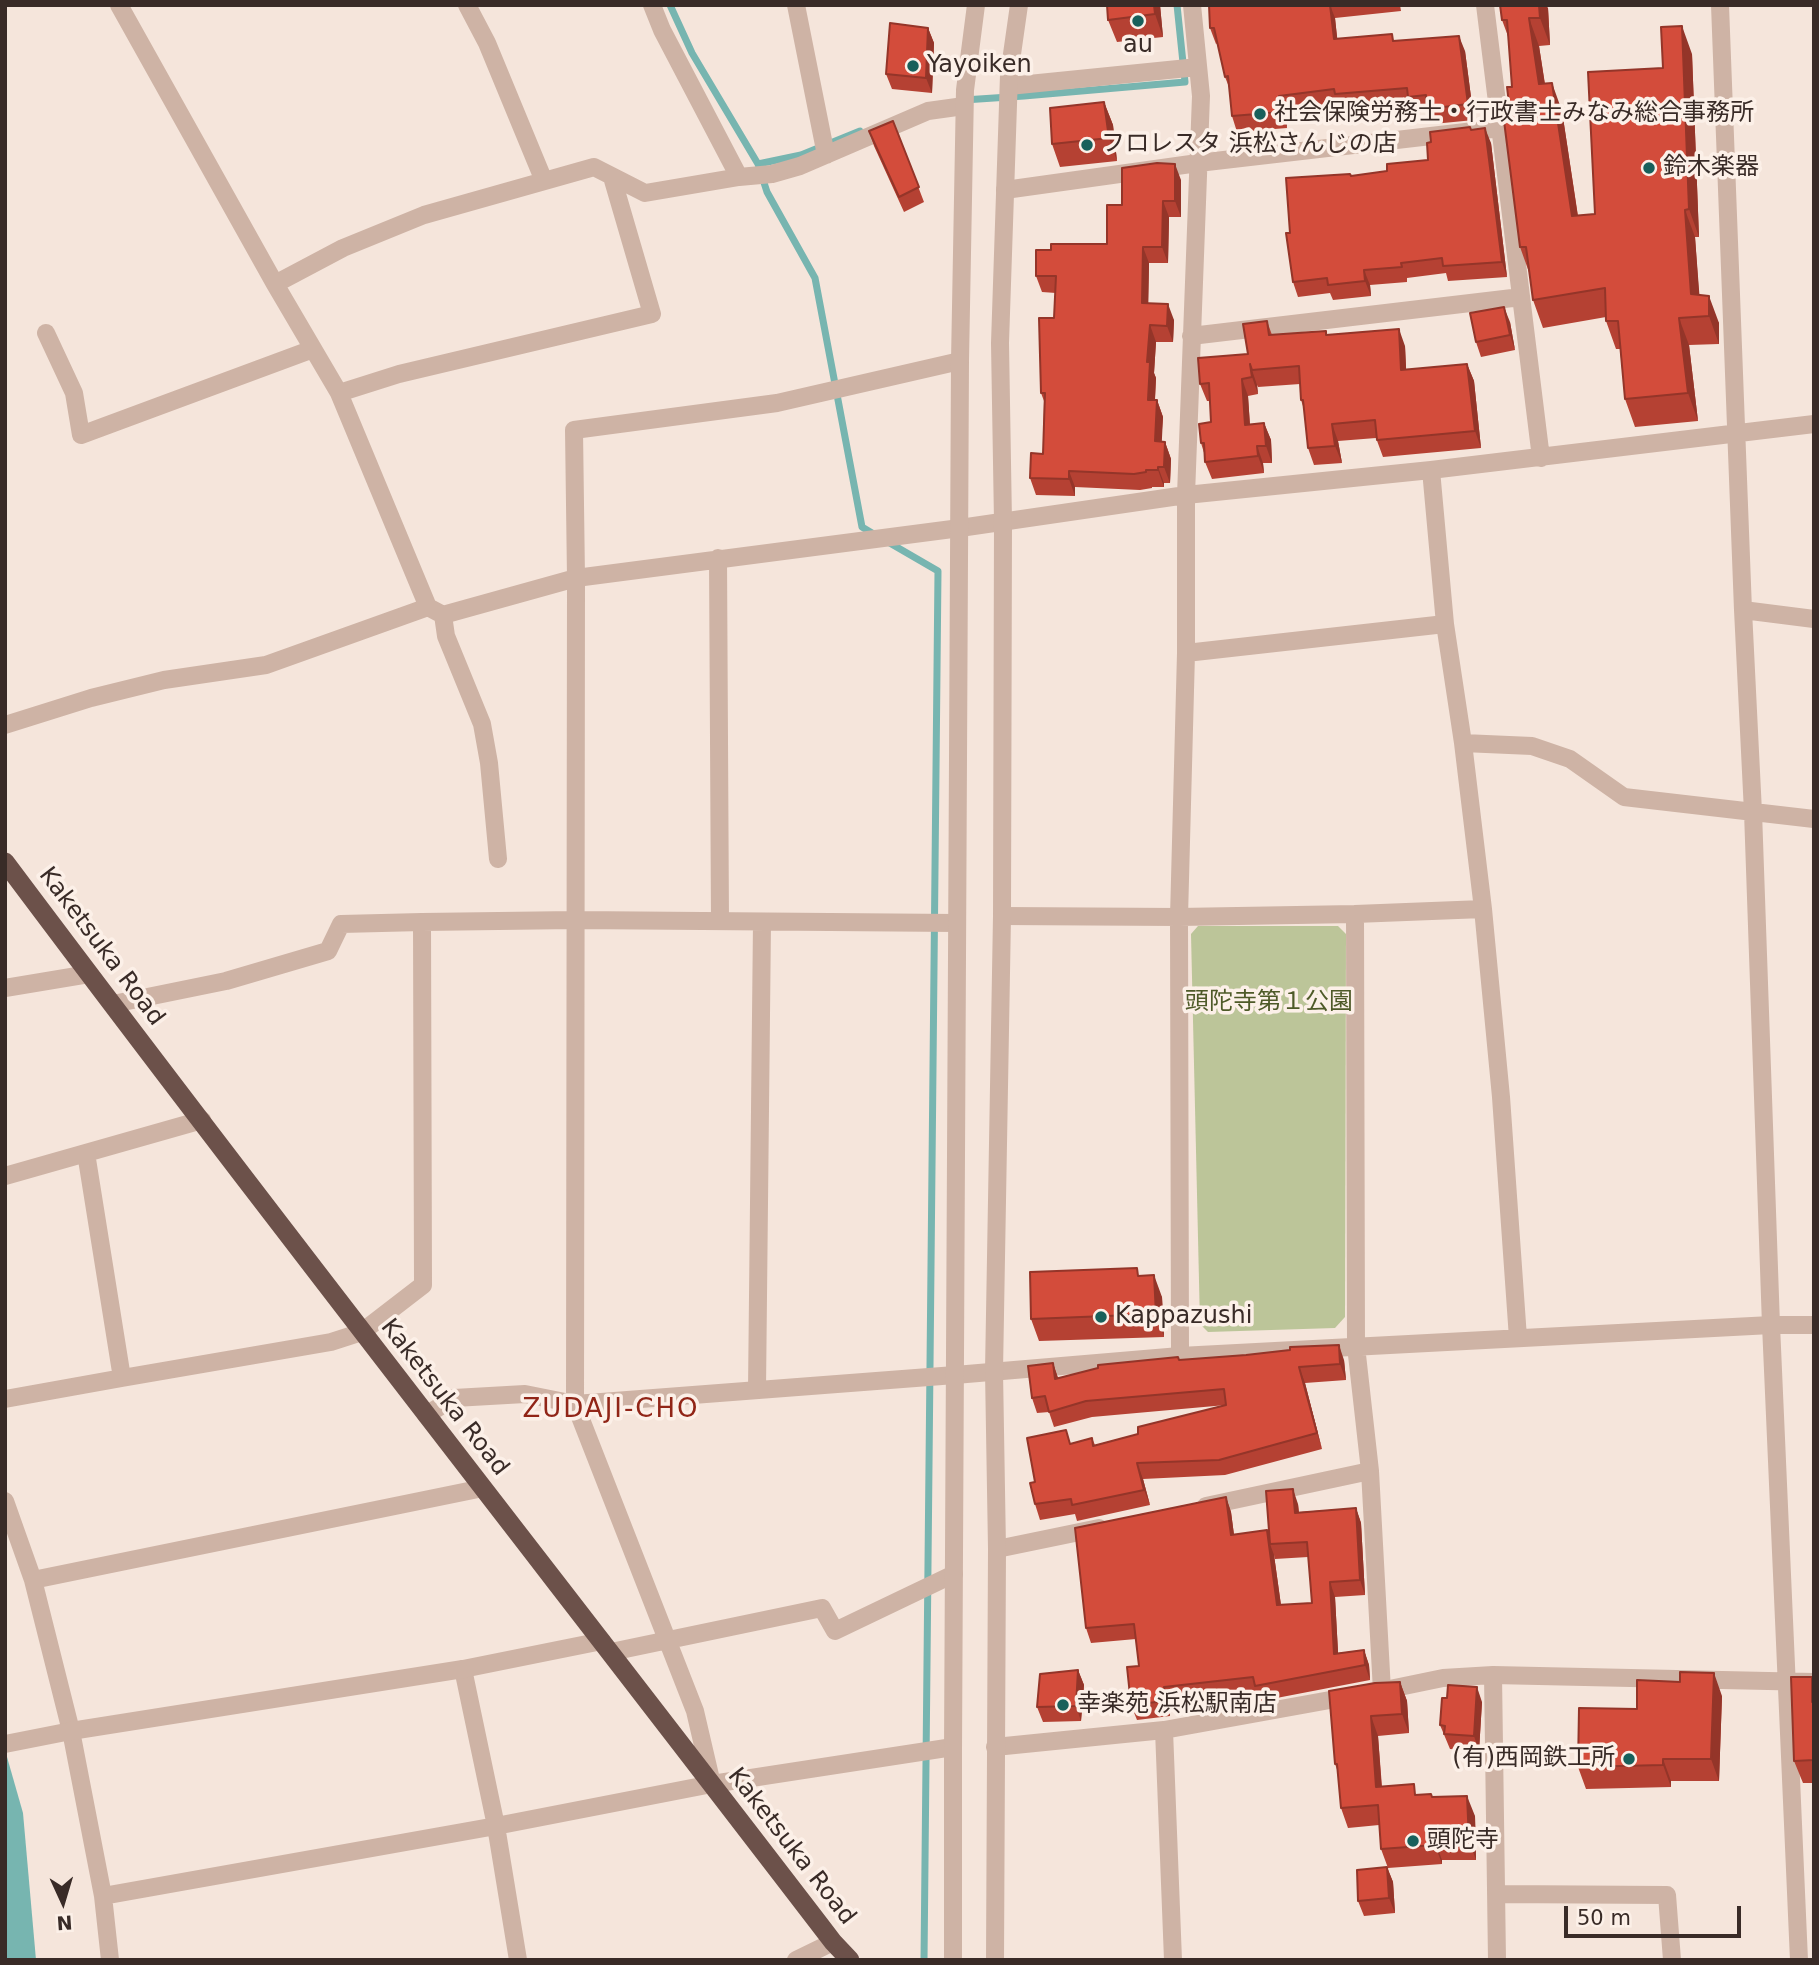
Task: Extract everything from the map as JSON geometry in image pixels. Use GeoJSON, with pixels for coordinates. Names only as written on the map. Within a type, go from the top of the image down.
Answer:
{"type":"FeatureCollection","features":[{"type":"Feature","properties":{"kind":"highway","name":"Kaketsuka Road"},"geometry":{"type":"LineString","coordinates":[[5,862],[362,1332],[833,1942],[850,1960]]}},
{"type":"Feature","properties":{"kind":"street"},"geometry":{"type":"LineString","coordinates":[[119,5],[339,393],[482,724],[489,763],[498,859]]}},
{"type":"Feature","properties":{"kind":"street"},"geometry":{"type":"LineString","coordinates":[[467,5],[487,43],[544,181]]}},
{"type":"Feature","properties":{"kind":"street"},"geometry":{"type":"LineString","coordinates":[[652,5],[662,30],[739,177]]}},
{"type":"Feature","properties":{"kind":"street"},"geometry":{"type":"LineString","coordinates":[[796,5],[826,155]]}},
{"type":"Feature","properties":{"kind":"street"},"geometry":{"type":"LineString","coordinates":[[953,1960],[960,360],[964,106],[976,5]]}},
{"type":"Feature","properties":{"kind":"street"},"geometry":{"type":"LineString","coordinates":[[995,1960],[995,1371],[1002,916],[1003,522],[1000,343],[1009,86],[1018,5]]}},
{"type":"Feature","properties":{"kind":"street"},"geometry":{"type":"LineString","coordinates":[[1180,1356],[1179,917],[1186,653],[1186,495],[1201,96],[1192,5]]}},
{"type":"Feature","properties":{"kind":"street"},"geometry":{"type":"LineString","coordinates":[[1485,5],[1541,458]]}},
{"type":"Feature","properties":{"kind":"street"},"geometry":{"type":"LineString","coordinates":[[1720,5],[1771,1325],[1799,1960]]}},
{"type":"Feature","properties":{"kind":"street"},"geometry":{"type":"LineString","coordinates":[[1009,86],[1198,67]]}},
{"type":"Feature","properties":{"kind":"street"},"geometry":{"type":"LineString","coordinates":[[275,284],[343,248],[424,215],[594,167],[645,193],[772,174],[800,166],[928,111],[964,106]]}},
{"type":"Feature","properties":{"kind":"street"},"geometry":{"type":"LineString","coordinates":[[1005,190],[1198,163],[1500,128]]}},
{"type":"Feature","properties":{"kind":"street"},"geometry":{"type":"LineString","coordinates":[[339,393],[399,374],[652,314],[612,177]]}},
{"type":"Feature","properties":{"kind":"street"},"geometry":{"type":"LineString","coordinates":[[1191,336],[1521,297]]}},
{"type":"Feature","properties":{"kind":"street"},"geometry":{"type":"LineString","coordinates":[[46,333],[74,393],[81,435],[313,349]]}},
{"type":"Feature","properties":{"kind":"street"},"geometry":{"type":"LineString","coordinates":[[712,1784],[695,1711],[575,1404],[574,430],[777,403],[960,360]]}},
{"type":"Feature","properties":{"kind":"street"},"geometry":{"type":"LineString","coordinates":[[5,725],[91,698],[164,680],[266,665],[435,611],[576,578],[960,528],[1186,495],[1541,458],[1814,424]]}},
{"type":"Feature","properties":{"kind":"street"},"geometry":{"type":"LineString","coordinates":[[1431,470],[1445,624],[1463,743],[1483,909],[1501,1097],[1518,1338]]}},
{"type":"Feature","properties":{"kind":"street"},"geometry":{"type":"LineString","coordinates":[[718,558],[720,921]]}},
{"type":"Feature","properties":{"kind":"street"},"geometry":{"type":"LineString","coordinates":[[1743,610],[1814,619]]}},
{"type":"Feature","properties":{"kind":"street"},"geometry":{"type":"LineString","coordinates":[[1186,653],[1445,624]]}},
{"type":"Feature","properties":{"kind":"street"},"geometry":{"type":"LineString","coordinates":[[1463,743],[1532,746],[1570,759],[1623,797],[1814,819]]}},
{"type":"Feature","properties":{"kind":"street"},"geometry":{"type":"LineString","coordinates":[[1002,916],[1179,917],[1483,909]]}},
{"type":"Feature","properties":{"kind":"street"},"geometry":{"type":"LineString","coordinates":[[1355,914],[1356,1346],[1370,1471],[1382,1691]]}},
{"type":"Feature","properties":{"kind":"street"},"geometry":{"type":"LineString","coordinates":[[113,1004],[226,981],[328,951],[341,924],[575,920],[957,923]]}},
{"type":"Feature","properties":{"kind":"street"},"geometry":{"type":"LineString","coordinates":[[5,1399],[331,1342],[362,1332],[423,1285],[422,922]]}},
{"type":"Feature","properties":{"kind":"street"},"geometry":{"type":"LineString","coordinates":[[757,1390],[762,922]]}},
{"type":"Feature","properties":{"kind":"street"},"geometry":{"type":"LineString","coordinates":[[5,988],[89,974]]}},
{"type":"Feature","properties":{"kind":"street"},"geometry":{"type":"LineString","coordinates":[[5,1176],[202,1120]]}},
{"type":"Feature","properties":{"kind":"street"},"geometry":{"type":"LineString","coordinates":[[86,1153],[122,1378]]}},
{"type":"Feature","properties":{"kind":"street"},"geometry":{"type":"LineString","coordinates":[[426,1415],[454,1398],[525,1394],[575,1404],[1180,1356],[1771,1325],[1814,1325]]}},
{"type":"Feature","properties":{"kind":"street"},"geometry":{"type":"LineString","coordinates":[[1184,1510],[1370,1471]]}},
{"type":"Feature","properties":{"kind":"street"},"geometry":{"type":"LineString","coordinates":[[33,1580],[483,1489]]}},
{"type":"Feature","properties":{"kind":"street"},"geometry":{"type":"LineString","coordinates":[[5,1501],[33,1580],[71,1731],[103,1896],[110,1960]]}},
{"type":"Feature","properties":{"kind":"street"},"geometry":{"type":"LineString","coordinates":[[997,1549],[1117,1524]]}},
{"type":"Feature","properties":{"kind":"street"},"geometry":{"type":"LineString","coordinates":[[5,1744],[71,1731],[607,1646],[667,1639],[822,1608],[835,1631],[954,1573]]}},
{"type":"Feature","properties":{"kind":"street"},"geometry":{"type":"LineString","coordinates":[[463,1669],[496,1826],[518,1960]]}},
{"type":"Feature","properties":{"kind":"street"},"geometry":{"type":"LineString","coordinates":[[1493,1675],[1497,1960]]}},
{"type":"Feature","properties":{"kind":"street"},"geometry":{"type":"LineString","coordinates":[[995,1746],[1164,1730],[1443,1678],[1493,1675],[1814,1682]]}},
{"type":"Feature","properties":{"kind":"street"},"geometry":{"type":"LineString","coordinates":[[1164,1730],[1173,1960]]}},
{"type":"Feature","properties":{"kind":"street"},"geometry":{"type":"LineString","coordinates":[[103,1896],[496,1826],[712,1784],[953,1747]]}},
{"type":"Feature","properties":{"kind":"street"},"geometry":{"type":"LineString","coordinates":[[1496,1894],[1667,1895],[1672,1960]]}},
{"type":"Feature","properties":{"kind":"street"},"geometry":{"type":"LineString","coordinates":[[796,1960],[833,1942]]}},
{"type":"Feature","properties":{"kind":"green space","name":"頭陀寺第１公園"},"geometry":{"type":"Polygon","coordinates":[[[1198,926],[1338,926],[1346,934],[1345,1317],[1335,1328],[1208,1332],[1200,1324],[1191,934],[1198,926]]]}},
{"type":"Feature","properties":{"kind":"water"},"geometry":{"type":"Polygon","coordinates":[[[5,1750],[23,1813],[36,1960],[5,1960],[5,1750]]]}},
{"type":"Feature","properties":{"kind":"building"},"geometry":{"type":"Polygon","coordinates":[[[1107,5],[1154,5],[1155,14],[1108,20],[1107,5]]]}},
{"type":"Feature","properties":{"kind":"building"},"geometry":{"type":"Polygon","coordinates":[[[1209,5],[1330,5],[1334,39],[1392,34],[1393,41],[1459,36],[1468,104],[1427,109],[1426,95],[1408,97],[1407,88],[1335,94],[1334,89],[1279,96],[1281,112],[1232,116],[1228,76],[1225,77],[1214,28],[1210,28],[1209,5]]]}},
{"type":"Feature","properties":{"kind":"building"},"geometry":{"type":"Polygon","coordinates":[[[1500,5],[1539,5],[1540,18],[1529,18],[1539,84],[1552,83],[1572,216],[1595,214],[1588,72],[1663,68],[1661,27],[1682,26],[1689,209],[1685,210],[1691,294],[1709,296],[1709,316],[1679,318],[1688,393],[1625,399],[1618,321],[1606,321],[1605,288],[1533,300],[1526,247],[1520,247],[1503,113],[1510,112],[1507,87],[1512,87],[1507,20],[1502,20],[1500,5]]]}},
{"type":"Feature","properties":{"kind":"building"},"geometry":{"type":"Polygon","coordinates":[[[890,23],[928,28],[926,78],[886,74],[890,23]]]}},
{"type":"Feature","properties":{"kind":"building"},"geometry":{"type":"Polygon","coordinates":[[[1104,102],[1109,138],[1052,144],[1050,108],[1104,102]]]}},
{"type":"Feature","properties":{"kind":"building"},"geometry":{"type":"Polygon","coordinates":[[[893,121],[919,187],[899,197],[869,131],[893,121]]]}},
{"type":"Feature","properties":{"kind":"building"},"geometry":{"type":"Polygon","coordinates":[[[1470,127],[1471,130],[1485,128],[1502,262],[1443,266],[1442,258],[1401,263],[1402,267],[1364,270],[1365,281],[1328,285],[1327,278],[1293,282],[1286,233],[1290,233],[1286,178],[1351,176],[1387,171],[1387,164],[1428,160],[1427,143],[1431,142],[1430,132],[1470,127]]]}},
{"type":"Feature","properties":{"kind":"building"},"geometry":{"type":"Polygon","coordinates":[[[1157,163],[1175,164],[1175,201],[1163,201],[1162,247],[1143,247],[1142,303],[1168,304],[1167,326],[1150,325],[1147,362],[1150,362],[1148,400],[1157,400],[1155,441],[1165,442],[1164,467],[1134,474],[1069,471],[1069,479],[1030,478],[1031,453],[1043,454],[1045,393],[1041,393],[1039,318],[1054,318],[1056,276],[1036,276],[1036,250],[1051,250],[1051,244],[1107,244],[1107,205],[1122,205],[1122,168],[1157,163]]]}},
{"type":"Feature","properties":{"kind":"building"},"geometry":{"type":"Polygon","coordinates":[[[1504,307],[1510,335],[1476,342],[1470,313],[1504,307]]]}},
{"type":"Feature","properties":{"kind":"building"},"geometry":{"type":"Polygon","coordinates":[[[1267,321],[1269,335],[1326,331],[1326,335],[1399,329],[1401,370],[1467,364],[1475,431],[1377,440],[1375,420],[1332,424],[1335,446],[1308,448],[1299,366],[1252,370],[1250,364],[1252,377],[1242,379],[1245,425],[1264,423],[1266,446],[1257,446],[1258,456],[1205,462],[1199,424],[1211,422],[1209,383],[1200,384],[1198,358],[1248,354],[1243,324],[1267,321]]]}},
{"type":"Feature","properties":{"kind":"building"},"geometry":{"type":"Polygon","coordinates":[[[1137,1268],[1138,1276],[1154,1275],[1156,1314],[1031,1319],[1030,1272],[1137,1268]]]}},
{"type":"Feature","properties":{"kind":"building"},"geometry":{"type":"Polygon","coordinates":[[[1339,1345],[1340,1364],[1299,1367],[1317,1433],[1219,1460],[1137,1463],[1144,1490],[1072,1505],[1071,1499],[1035,1504],[1030,1483],[1035,1482],[1027,1438],[1066,1430],[1070,1444],[1092,1438],[1093,1446],[1138,1434],[1138,1427],[1226,1405],[1224,1389],[1086,1401],[1049,1412],[1045,1396],[1032,1398],[1028,1366],[1053,1363],[1055,1379],[1098,1368],[1098,1365],[1178,1357],[1179,1360],[1246,1355],[1290,1350],[1290,1347],[1339,1345]]]}},
{"type":"Feature","properties":{"kind":"building"},"geometry":{"type":"Polygon","coordinates":[[[1293,1489],[1295,1513],[1356,1508],[1360,1580],[1330,1582],[1334,1654],[1364,1650],[1365,1665],[1255,1686],[1253,1677],[1164,1687],[1165,1701],[1131,1705],[1127,1667],[1139,1666],[1134,1624],[1086,1628],[1075,1528],[1226,1497],[1231,1535],[1267,1530],[1277,1605],[1312,1603],[1307,1542],[1270,1544],[1266,1491],[1293,1489]]]}},
{"type":"Feature","properties":{"kind":"building"},"geometry":{"type":"Polygon","coordinates":[[[1078,1670],[1076,1706],[1037,1707],[1040,1674],[1078,1670]]]}},
{"type":"Feature","properties":{"kind":"building"},"geometry":{"type":"Polygon","coordinates":[[[1680,1672],[1714,1673],[1711,1759],[1663,1759],[1663,1765],[1578,1767],[1579,1708],[1637,1709],[1637,1680],[1680,1682],[1680,1672]]]}},
{"type":"Feature","properties":{"kind":"building"},"geometry":{"type":"Polygon","coordinates":[[[1791,1677],[1812,1677],[1814,1760],[1794,1761],[1791,1677]]]}},
{"type":"Feature","properties":{"kind":"building"},"geometry":{"type":"Polygon","coordinates":[[[1400,1682],[1402,1714],[1371,1716],[1376,1787],[1414,1784],[1415,1795],[1467,1796],[1469,1840],[1435,1841],[1435,1845],[1381,1849],[1378,1805],[1341,1808],[1329,1691],[1375,1683],[1400,1682]]]}},
{"type":"Feature","properties":{"kind":"building"},"geometry":{"type":"Polygon","coordinates":[[[1448,1685],[1477,1687],[1474,1736],[1444,1734],[1445,1726],[1440,1725],[1442,1698],[1447,1698],[1448,1685]]]}},
{"type":"Feature","properties":{"kind":"building"},"geometry":{"type":"Polygon","coordinates":[[[1387,1867],[1389,1898],[1358,1901],[1357,1870],[1387,1867]]]}},
{"type":"Feature","properties":{"kind":"waterway"},"geometry":{"type":"LineString","coordinates":[[670,5],[692,53],[758,164],[767,192],[815,278],[862,527],[877,536]]}},
{"type":"Feature","properties":{"kind":"waterway"},"geometry":{"type":"LineString","coordinates":[[964,100],[1185,82],[1177,5]]}},
{"type":"Feature","properties":{"kind":"waterway"},"geometry":{"type":"LineString","coordinates":[[758,164],[801,155],[860,131]]}},
{"type":"Feature","properties":{"kind":"waterway"},"geometry":{"type":"LineString","coordinates":[[888,542],[938,571],[924,1960]]}},
{"type":"Feature","properties":{"kind":"place","name":"au"},"geometry":{"type":"Point","coordinates":[1138,21]}},
{"type":"Feature","properties":{"kind":"place","name":"Yayoiken"},"geometry":{"type":"Point","coordinates":[913,66]}},
{"type":"Feature","properties":{"kind":"place","name":"社会保険労務士・行政書士みなみ総合事務所"},"geometry":{"type":"Point","coordinates":[1260,114]}},
{"type":"Feature","properties":{"kind":"place","name":"フロレスタ 浜松さんじの店"},"geometry":{"type":"Point","coordinates":[1087,145]}},
{"type":"Feature","properties":{"kind":"place","name":"鈴木楽器"},"geometry":{"type":"Point","coordinates":[1649,168]}},
{"type":"Feature","properties":{"kind":"place","name":"Kappazushi"},"geometry":{"type":"Point","coordinates":[1101,1317]}},
{"type":"Feature","properties":{"kind":"place","name":"幸楽苑 浜松駅南店"},"geometry":{"type":"Point","coordinates":[1063,1705]}},
{"type":"Feature","properties":{"kind":"place","name":"(有)西岡鉄工所"},"geometry":{"type":"Point","coordinates":[1629,1759]}},
{"type":"Feature","properties":{"kind":"place","name":"頭陀寺"},"geometry":{"type":"Point","coordinates":[1413,1841]}},
{"type":"Feature","properties":{"kind":"district","name":"ZUDAJI-CHO"},"geometry":{"type":"Point","coordinates":[611,1410]}}]}
